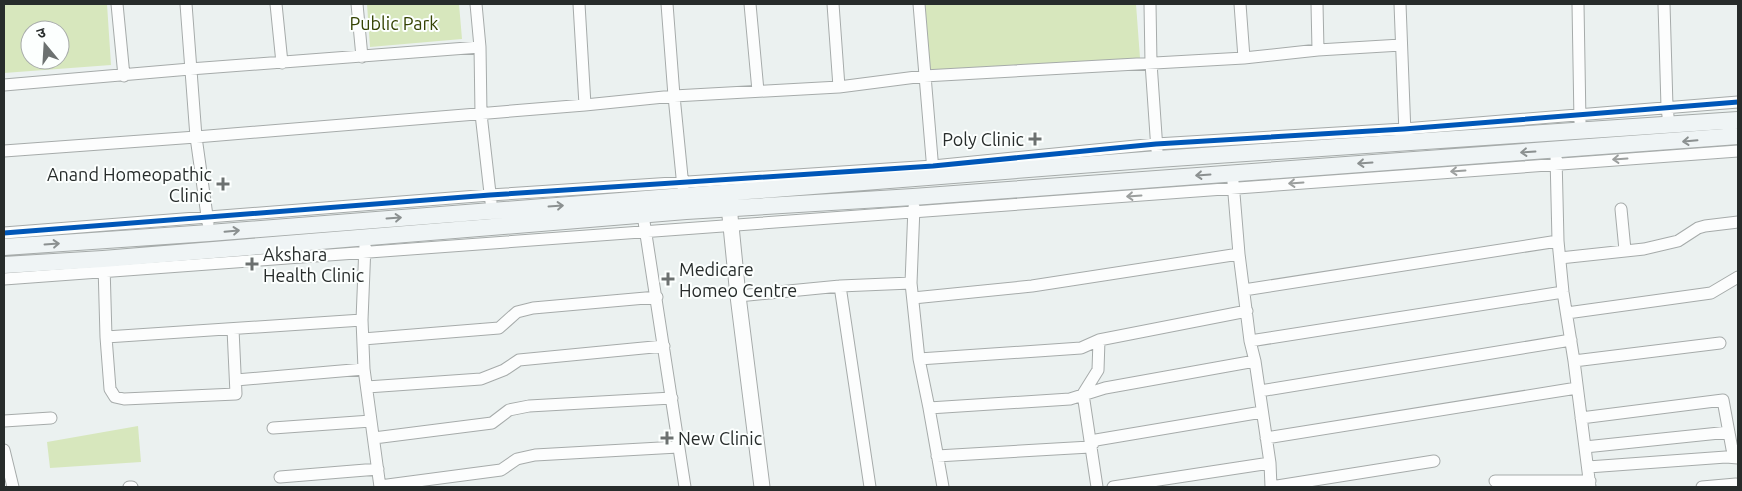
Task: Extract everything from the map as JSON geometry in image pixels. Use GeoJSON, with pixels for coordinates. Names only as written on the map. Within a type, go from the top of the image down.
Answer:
{"type":"FeatureCollection","features":[{"type":"Feature","properties":{"kind":"main road"},"geometry":{"type":"LineString","coordinates":[[729,208],[933,172],[1157,152],[1405,135],[1554,132],[1580,123],[1669,126],[1738,120]]}},
{"type":"Feature","properties":{"kind":"main road"},"geometry":{"type":"LineString","coordinates":[[4,247],[364,221],[491,203],[684,196],[729,208],[913,205],[1556,157],[1581,149],[1738,136]]}},
{"type":"Feature","properties":{"kind":"main road"},"geometry":{"type":"LineString","coordinates":[[4,265],[104,265],[644,223],[684,196]]}},
{"type":"Feature","properties":{"kind":"street"},"geometry":{"type":"LineString","coordinates":[[117,4],[124,76]]}},
{"type":"Feature","properties":{"kind":"street"},"geometry":{"type":"LineString","coordinates":[[186,4],[196,137],[209,233]]}},
{"type":"Feature","properties":{"kind":"street"},"geometry":{"type":"LineString","coordinates":[[276,4],[282,63]]}},
{"type":"Feature","properties":{"kind":"street"},"geometry":{"type":"LineString","coordinates":[[357,4],[362,57]]}},
{"type":"Feature","properties":{"kind":"street"},"geometry":{"type":"LineString","coordinates":[[4,233],[207,217],[491,203],[481,114],[480,47],[476,4]]}},
{"type":"Feature","properties":{"kind":"street"},"geometry":{"type":"LineString","coordinates":[[578,4],[585,105]]}},
{"type":"Feature","properties":{"kind":"street"},"geometry":{"type":"LineString","coordinates":[[667,4],[684,196],[933,172],[919,4]]}},
{"type":"Feature","properties":{"kind":"street"},"geometry":{"type":"LineString","coordinates":[[750,4],[758,91]]}},
{"type":"Feature","properties":{"kind":"street"},"geometry":{"type":"LineString","coordinates":[[833,4],[838,86]]}},
{"type":"Feature","properties":{"kind":"street"},"geometry":{"type":"LineString","coordinates":[[1150,4],[1151,63],[1157,152]]}},
{"type":"Feature","properties":{"kind":"street"},"geometry":{"type":"LineString","coordinates":[[1240,4],[1244,58]]}},
{"type":"Feature","properties":{"kind":"street"},"geometry":{"type":"LineString","coordinates":[[1317,4],[1318,50]]}},
{"type":"Feature","properties":{"kind":"street"},"geometry":{"type":"LineString","coordinates":[[1400,4],[1405,135],[1580,123],[1667,107],[1738,102]]}},
{"type":"Feature","properties":{"kind":"street"},"geometry":{"type":"LineString","coordinates":[[1578,4],[1581,149]]}},
{"type":"Feature","properties":{"kind":"street"},"geometry":{"type":"LineString","coordinates":[[1664,4],[1669,126]]}},
{"type":"Feature","properties":{"kind":"street"},"geometry":{"type":"LineString","coordinates":[[4,151],[481,114],[674,96],[838,86],[924,76],[1244,58],[1318,50],[1401,45]]}},
{"type":"Feature","properties":{"kind":"street"},"geometry":{"type":"LineString","coordinates":[[4,86],[190,69],[480,47]]}},
{"type":"Feature","properties":{"kind":"street"},"geometry":{"type":"LineString","coordinates":[[1495,481],[1590,484],[1563,292],[1558,241],[1554,132]]}},
{"type":"Feature","properties":{"kind":"street"},"geometry":{"type":"LineString","coordinates":[[1556,157],[1738,151]]}},
{"type":"Feature","properties":{"kind":"street"},"geometry":{"type":"LineString","coordinates":[[1232,180],[1250,341],[1260,391],[1270,463],[1271,487],[1434,461]]}},
{"type":"Feature","properties":{"kind":"street"},"geometry":{"type":"LineString","coordinates":[[913,205],[911,283],[919,359],[943,487]]}},
{"type":"Feature","properties":{"kind":"street"},"geometry":{"type":"LineString","coordinates":[[685,487],[644,223],[729,208],[762,487]]}},
{"type":"Feature","properties":{"kind":"street"},"geometry":{"type":"LineString","coordinates":[[1621,209],[1625,250]]}},
{"type":"Feature","properties":{"kind":"street"},"geometry":{"type":"LineString","coordinates":[[364,221],[362,340],[364,369],[380,487],[500,470],[517,459],[535,455],[678,447]]}},
{"type":"Feature","properties":{"kind":"street"},"geometry":{"type":"LineString","coordinates":[[1560,258],[1644,249],[1678,241],[1698,228],[1738,222]]}},
{"type":"Feature","properties":{"kind":"street"},"geometry":{"type":"LineString","coordinates":[[1244,290],[1558,241]]}},
{"type":"Feature","properties":{"kind":"street"},"geometry":{"type":"LineString","coordinates":[[913,298],[1032,286],[1239,254]]}},
{"type":"Feature","properties":{"kind":"street"},"geometry":{"type":"LineString","coordinates":[[4,279],[104,265],[106,337],[110,388],[115,397],[124,399],[236,394],[233,329]]}},
{"type":"Feature","properties":{"kind":"street"},"geometry":{"type":"LineString","coordinates":[[1567,313],[1711,293],[1738,277]]}},
{"type":"Feature","properties":{"kind":"street"},"geometry":{"type":"LineString","coordinates":[[738,296],[840,286],[911,283]]}},
{"type":"Feature","properties":{"kind":"street"},"geometry":{"type":"LineString","coordinates":[[840,286],[870,487]]}},
{"type":"Feature","properties":{"kind":"street"},"geometry":{"type":"LineString","coordinates":[[1250,341],[1563,292]]}},
{"type":"Feature","properties":{"kind":"street"},"geometry":{"type":"LineString","coordinates":[[362,340],[499,328],[517,312],[533,308],[657,297]]}},
{"type":"Feature","properties":{"kind":"street"},"geometry":{"type":"LineString","coordinates":[[919,359],[1081,348],[1099,340],[1247,311]]}},
{"type":"Feature","properties":{"kind":"street"},"geometry":{"type":"LineString","coordinates":[[106,337],[362,320]]}},
{"type":"Feature","properties":{"kind":"street"},"geometry":{"type":"LineString","coordinates":[[1097,487],[1082,394],[1098,370],[1099,340]]}},
{"type":"Feature","properties":{"kind":"street"},"geometry":{"type":"LineString","coordinates":[[1260,391],[1571,340]]}},
{"type":"Feature","properties":{"kind":"street"},"geometry":{"type":"LineString","coordinates":[[1574,361],[1720,343]]}},
{"type":"Feature","properties":{"kind":"street"},"geometry":{"type":"LineString","coordinates":[[367,387],[481,379],[504,370],[519,360],[664,346]]}},
{"type":"Feature","properties":{"kind":"street"},"geometry":{"type":"LineString","coordinates":[[929,408],[1070,399],[1105,388],[1255,361]]}},
{"type":"Feature","properties":{"kind":"street"},"geometry":{"type":"LineString","coordinates":[[236,380],[364,369]]}},
{"type":"Feature","properties":{"kind":"street"},"geometry":{"type":"LineString","coordinates":[[1266,438],[1577,388]]}},
{"type":"Feature","properties":{"kind":"street"},"geometry":{"type":"LineString","coordinates":[[374,438],[492,423],[510,410],[528,406],[672,398]]}},
{"type":"Feature","properties":{"kind":"street"},"geometry":{"type":"LineString","coordinates":[[1581,418],[1724,400],[1732,449],[1738,451]]}},
{"type":"Feature","properties":{"kind":"street"},"geometry":{"type":"LineString","coordinates":[[937,456],[1090,447],[1096,440],[1262,412]]}},
{"type":"Feature","properties":{"kind":"street"},"geometry":{"type":"LineString","coordinates":[[4,420],[51,418]]}},
{"type":"Feature","properties":{"kind":"street"},"geometry":{"type":"LineString","coordinates":[[273,428],[372,421]]}},
{"type":"Feature","properties":{"kind":"street"},"geometry":{"type":"LineString","coordinates":[[1585,447],[1729,432]]}},
{"type":"Feature","properties":{"kind":"street"},"geometry":{"type":"LineString","coordinates":[[4,450],[13,487]]}},
{"type":"Feature","properties":{"kind":"street"},"geometry":{"type":"LineString","coordinates":[[1588,467],[1726,457],[1738,458]]}},
{"type":"Feature","properties":{"kind":"street"},"geometry":{"type":"LineString","coordinates":[[1113,487],[1270,463]]}},
{"type":"Feature","properties":{"kind":"street"},"geometry":{"type":"LineString","coordinates":[[280,477],[378,469]]}},
{"type":"Feature","properties":{"kind":"street"},"geometry":{"type":"LineString","coordinates":[[1702,487],[1738,485]]}},
{"type":"Feature","properties":{"kind":"green space"},"geometry":{"type":"Polygon","coordinates":[[[4,4],[107,4],[111,65],[70,68],[70,20],[20,20],[20,70],[44,70],[4,73],[4,4]]]}},
{"type":"Feature","properties":{"kind":"green space","name":"Public Park"},"geometry":{"type":"Polygon","coordinates":[[[367,4],[459,4],[462,39],[370,47],[367,4]]]}},
{"type":"Feature","properties":{"kind":"green space"},"geometry":{"type":"Polygon","coordinates":[[[925,4],[1136,4],[1140,58],[930,75],[925,4]]]}},
{"type":"Feature","properties":{"kind":"green space"},"geometry":{"type":"Polygon","coordinates":[[[138,426],[141,462],[50,468],[47,442],[138,426]]]}},
{"type":"Feature","properties":{"kind":"cycle path"},"geometry":{"type":"LineString","coordinates":[[4,233],[490,195],[933,166],[1156,144],[1404,129],[1738,102]]}},
{"type":"Feature","properties":{"kind":"place","name":"Poly Clinic"},"geometry":{"type":"Point","coordinates":[1035,139]}},
{"type":"Feature","properties":{"kind":"place","name":"Anand Homeopathic Clinic"},"geometry":{"type":"Point","coordinates":[223,184]}},
{"type":"Feature","properties":{"kind":"place","name":"Akshara Health Clinic"},"geometry":{"type":"Point","coordinates":[252,264]}},
{"type":"Feature","properties":{"kind":"place","name":"Medicare Homeo Centre"},"geometry":{"type":"Point","coordinates":[668,279]}},
{"type":"Feature","properties":{"kind":"place","name":"New Clinic"},"geometry":{"type":"Point","coordinates":[667,438]}}]}
